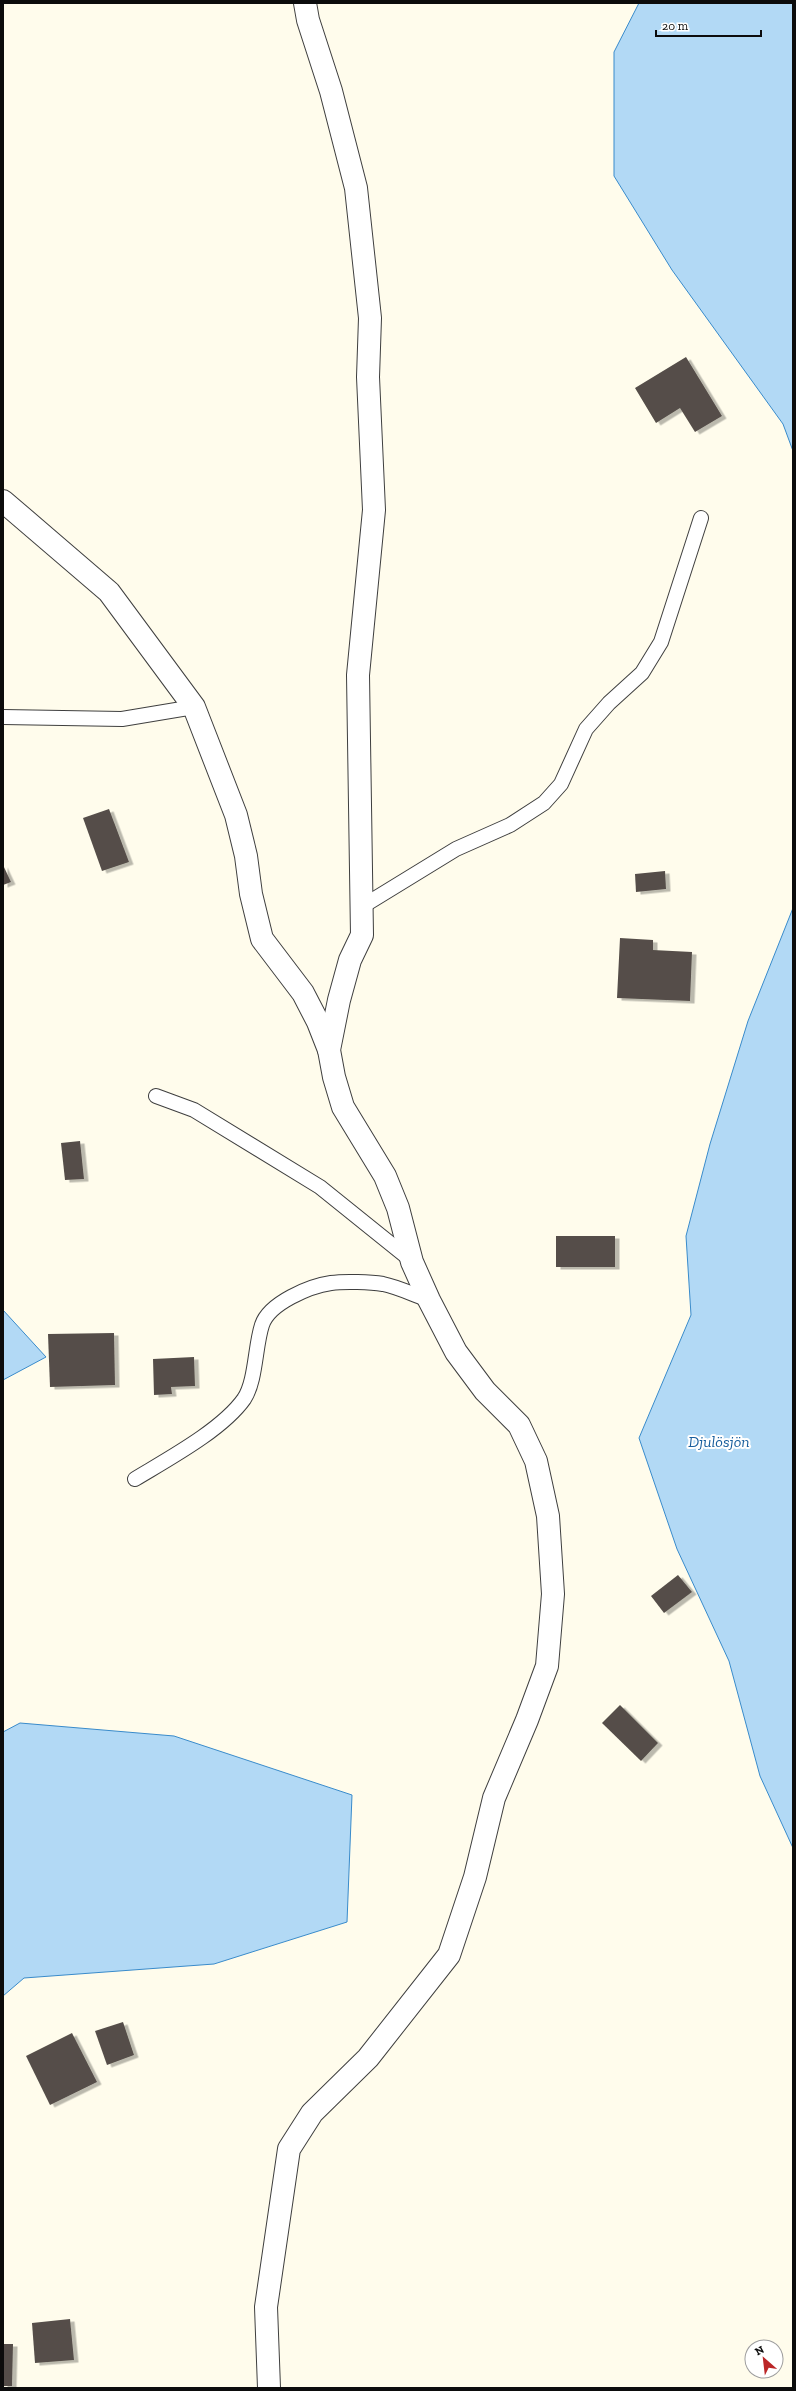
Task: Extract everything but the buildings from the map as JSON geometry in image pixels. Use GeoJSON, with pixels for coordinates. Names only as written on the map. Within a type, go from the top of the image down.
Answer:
{"type":"FeatureCollection","features":[{"type":"Feature","properties":{"kind":"street"},"geometry":{"type":"LineString","coordinates":[[306,3],[308,20],[331,91],[356,188],[370,318],[368,377],[374,510],[358,675],[363,906],[362,935],[348,967],[329,1050]]}},
{"type":"Feature","properties":{"kind":"street"},"geometry":{"type":"LineString","coordinates":[[3,501],[109,592],[194,707],[236,815],[246,856],[251,894],[262,939],[302,994],[318,1022],[329,1050],[334,1077],[343,1107],[385,1176],[398,1208],[412,1262],[428,1300],[456,1352],[485,1391],[519,1425],[536,1461],[548,1516],[553,1594],[547,1666],[527,1720],[494,1798],[475,1877],[449,1955],[368,2058],[312,2113],[289,2149],[266,2307],[269,2388]]}},
{"type":"Feature","properties":{"kind":"lane"},"geometry":{"type":"LineString","coordinates":[[363,906],[456,849],[510,826],[544,803],[561,784],[586,729],[609,703],[642,673],[661,642],[701,518]]}},
{"type":"Feature","properties":{"kind":"lane"},"geometry":{"type":"LineString","coordinates":[[3,717],[122,720],[194,707]]}},
{"type":"Feature","properties":{"kind":"lane"},"geometry":{"type":"LineString","coordinates":[[156,1096],[194,1110],[320,1187],[412,1262]]}},
{"type":"Feature","properties":{"kind":"lane"},"geometry":{"type":"LineString","coordinates":[[135,1479],[179,1452],[224,1419],[244,1398],[250,1379],[262,1324],[276,1305],[308,1289],[332,1282],[383,1284],[428,1300]]}},
{"type":"Feature","properties":{"kind":"water"},"geometry":{"type":"Polygon","coordinates":[[[639,3],[793,3],[793,451],[783,424],[672,270],[614,176],[614,52],[639,3]]]}},
{"type":"Feature","properties":{"kind":"water","name":"Djulösjön"},"geometry":{"type":"Polygon","coordinates":[[[793,908],[793,1848],[760,1776],[729,1661],[677,1549],[639,1438],[691,1315],[686,1236],[710,1144],[748,1021],[793,908]]]}},
{"type":"Feature","properties":{"kind":"water"},"geometry":{"type":"Polygon","coordinates":[[[3,1310],[46,1357],[3,1380],[3,1310]]]}},
{"type":"Feature","properties":{"kind":"water"},"geometry":{"type":"Polygon","coordinates":[[[20,1723],[174,1736],[352,1795],[347,1922],[214,1964],[24,1978],[3,1996],[3,1732],[20,1723]]]}}]}
